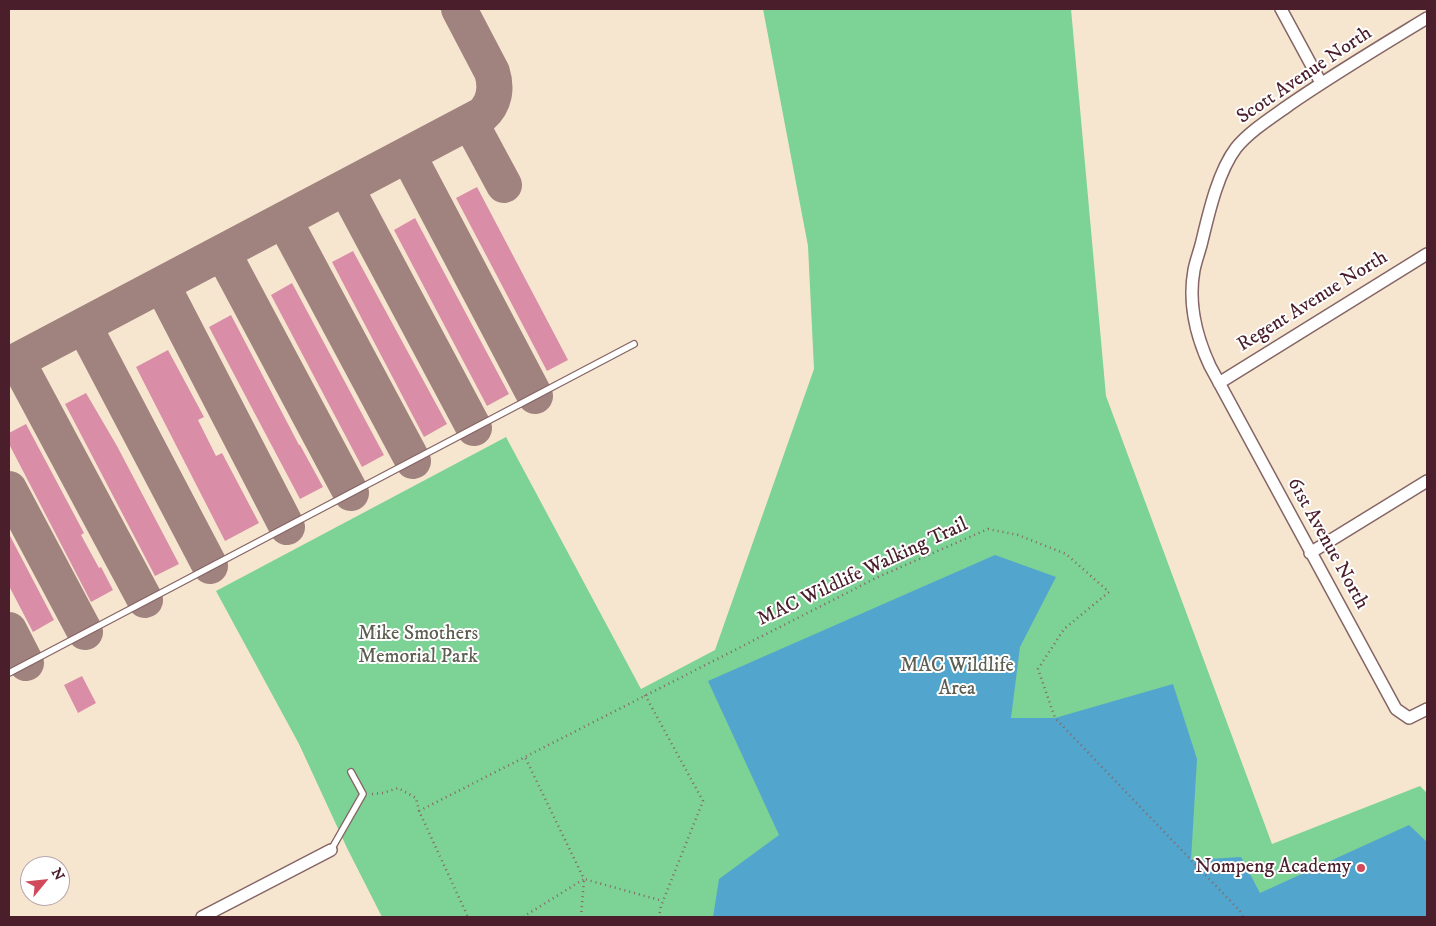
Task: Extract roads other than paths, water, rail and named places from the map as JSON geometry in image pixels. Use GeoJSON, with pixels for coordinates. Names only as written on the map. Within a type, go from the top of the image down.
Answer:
{"type":"FeatureCollection","features":[{"type":"Feature","properties":{"kind":"street"},"geometry":{"type":"LineString","coordinates":[[1282,9],[1321,83]]}},
{"type":"Feature","properties":{"kind":"street","name":"Scott Avenue North"},"geometry":{"type":"LineString","coordinates":[[1219,383],[1200,344],[1192,296],[1194,270],[1212,202],[1222,174],[1235,149],[1249,134],[1321,83],[1427,18]]}},
{"type":"Feature","properties":{"kind":"street","name":"Regent Avenue North"},"geometry":{"type":"LineString","coordinates":[[1219,383],[1427,254]]}},
{"type":"Feature","properties":{"kind":"street","name":"61st Avenue North"},"geometry":{"type":"LineString","coordinates":[[1219,383],[1396,709],[1409,718],[1427,710]]}},
{"type":"Feature","properties":{"kind":"street"},"geometry":{"type":"LineString","coordinates":[[1310,553],[1427,482]]}},
{"type":"Feature","properties":{"kind":"street"},"geometry":{"type":"LineString","coordinates":[[202,917],[331,850]]}},
{"type":"Feature","properties":{"kind":"lane"},"geometry":{"type":"LineString","coordinates":[[9,673],[634,344]]}},
{"type":"Feature","properties":{"kind":"lane"},"geometry":{"type":"LineString","coordinates":[[331,850],[363,794],[351,772]]}},
{"type":"Feature","properties":{"kind":"water"},"geometry":{"type":"Polygon","coordinates":[[[995,555],[1056,577],[1020,647],[1011,718],[1055,718],[1173,684],[1197,759],[1191,860],[1241,857],[1260,893],[1409,825],[1427,842],[1427,917],[713,917],[719,879],[779,835],[708,681],[995,555]]]}},
{"type":"Feature","properties":{"kind":"place","name":"Nompeng Academy"},"geometry":{"type":"Point","coordinates":[1361,868]}},
{"type":"Feature","properties":{"kind":"park label","name":"Mike Smothers Memorial Park"},"geometry":{"type":"Point","coordinates":[418,646]}},
{"type":"Feature","properties":{"kind":"park label","name":"MAC Wildlife Area"},"geometry":{"type":"Point","coordinates":[957,678]}}]}
